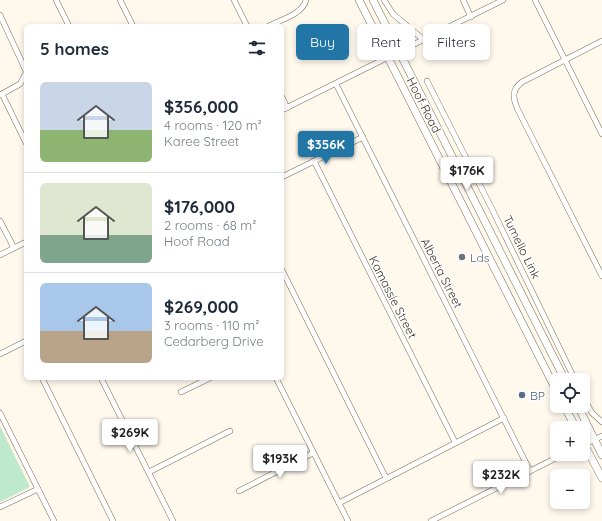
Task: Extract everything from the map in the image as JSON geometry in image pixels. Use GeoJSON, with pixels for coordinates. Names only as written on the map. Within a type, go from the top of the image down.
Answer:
{"type":"FeatureCollection","features":[{"type":"Feature","properties":{"kind":"main road","name":"Hoof Road"},"geometry":{"type":"LineString","coordinates":[[359,0],[371,24]]}},
{"type":"Feature","properties":{"kind":"main road","name":"Hoof Road"},"geometry":{"type":"LineString","coordinates":[[373,0],[385,24]]}},
{"type":"Feature","properties":{"kind":"main road","name":"Hoof Road"},"geometry":{"type":"LineString","coordinates":[[389,60],[550,378]]}},
{"type":"Feature","properties":{"kind":"main road","name":"Hoof Road"},"geometry":{"type":"LineString","coordinates":[[403,60],[561,373]]}},
{"type":"Feature","properties":{"kind":"main road"},"geometry":{"type":"LineString","coordinates":[[581,413],[602,455]]}},
{"type":"Feature","properties":{"kind":"main road"},"geometry":{"type":"LineString","coordinates":[[590,457],[602,478]]}},
{"type":"Feature","properties":{"kind":"street"},"geometry":{"type":"LineString","coordinates":[[56,0],[68,24]]}},
{"type":"Feature","properties":{"kind":"street"},"geometry":{"type":"LineString","coordinates":[[120,0],[132,24]]}},
{"type":"Feature","properties":{"kind":"street"},"geometry":{"type":"LineString","coordinates":[[234,0],[245,24]]}},
{"type":"Feature","properties":{"kind":"street"},"geometry":{"type":"LineString","coordinates":[[273,24],[298,11],[303,7],[306,0]]}},
{"type":"Feature","properties":{"kind":"street"},"geometry":{"type":"LineString","coordinates":[[384,0],[392,13],[423,39]]}},
{"type":"Feature","properties":{"kind":"street"},"geometry":{"type":"LineString","coordinates":[[463,0],[471,16]]}},
{"type":"Feature","properties":{"kind":"street"},"geometry":{"type":"LineString","coordinates":[[455,24],[503,0]]}},
{"type":"Feature","properties":{"kind":"street"},"geometry":{"type":"LineString","coordinates":[[535,0],[602,134]]}},
{"type":"Feature","properties":{"kind":"street"},"geometry":{"type":"LineString","coordinates":[[0,15],[24,68]]}},
{"type":"Feature","properties":{"kind":"street"},"geometry":{"type":"LineString","coordinates":[[602,41],[564,59],[522,82],[514,91],[515,103],[602,276]]}},
{"type":"Feature","properties":{"kind":"street"},"geometry":{"type":"LineString","coordinates":[[284,109],[384,60]]}},
{"type":"Feature","properties":{"kind":"street"},"geometry":{"type":"LineString","coordinates":[[24,76],[20,84],[1,95],[24,139]]}},
{"type":"Feature","properties":{"kind":"street","name":"Tumello Link"},"geometry":{"type":"LineString","coordinates":[[427,81],[493,211],[572,373]]}},
{"type":"Feature","properties":{"kind":"street","name":"Alberta Street"},"geometry":{"type":"LineString","coordinates":[[336,84],[530,471]]}},
{"type":"Feature","properties":{"kind":"street"},"geometry":{"type":"LineString","coordinates":[[284,101],[287,108]]}},
{"type":"Feature","properties":{"kind":"street"},"geometry":{"type":"LineString","coordinates":[[284,176],[363,137]]}},
{"type":"Feature","properties":{"kind":"street","name":"Kamassie Street"},"geometry":{"type":"LineString","coordinates":[[314,161],[455,442]]}},
{"type":"Feature","properties":{"kind":"street"},"geometry":{"type":"LineString","coordinates":[[0,221],[14,248]]}},
{"type":"Feature","properties":{"kind":"street"},"geometry":{"type":"LineString","coordinates":[[0,255],[24,243]]}},
{"type":"Feature","properties":{"kind":"street"},"geometry":{"type":"LineString","coordinates":[[284,274],[386,478]]}},
{"type":"Feature","properties":{"kind":"street"},"geometry":{"type":"LineString","coordinates":[[0,354],[24,343]]}},
{"type":"Feature","properties":{"kind":"street"},"geometry":{"type":"LineString","coordinates":[[43,380],[113,521]]}},
{"type":"Feature","properties":{"kind":"street"},"geometry":{"type":"LineString","coordinates":[[102,380],[173,521]]}},
{"type":"Feature","properties":{"kind":"street"},"geometry":{"type":"LineString","coordinates":[[181,392],[206,380]]}},
{"type":"Feature","properties":{"kind":"street"},"geometry":{"type":"LineString","coordinates":[[277,380],[348,521]]}},
{"type":"Feature","properties":{"kind":"street"},"geometry":{"type":"LineString","coordinates":[[590,409],[602,422]]}},
{"type":"Feature","properties":{"kind":"street"},"geometry":{"type":"LineString","coordinates":[[0,413],[54,521]]}},
{"type":"Feature","properties":{"kind":"street"},"geometry":{"type":"LineString","coordinates":[[339,503],[504,418]]}},
{"type":"Feature","properties":{"kind":"street"},"geometry":{"type":"LineString","coordinates":[[149,472],[230,431]]}},
{"type":"Feature","properties":{"kind":"street"},"geometry":{"type":"LineString","coordinates":[[590,441],[602,436]]}},
{"type":"Feature","properties":{"kind":"street"},"geometry":{"type":"LineString","coordinates":[[239,491],[313,453]]}},
{"type":"Feature","properties":{"kind":"street"},"geometry":{"type":"LineString","coordinates":[[431,521],[550,461]]}},
{"type":"Feature","properties":{"kind":"street"},"geometry":{"type":"LineString","coordinates":[[0,508],[38,489]]}},
{"type":"Feature","properties":{"kind":"green space"},"geometry":{"type":"Polygon","coordinates":[[[0,426],[30,487],[0,502],[0,426]]]}},
{"type":"Feature","properties":{"kind":"place","name":"Lds"},"geometry":{"type":"Point","coordinates":[462,257]}},
{"type":"Feature","properties":{"kind":"place","name":"BP"},"geometry":{"type":"Point","coordinates":[522,395]}}]}
